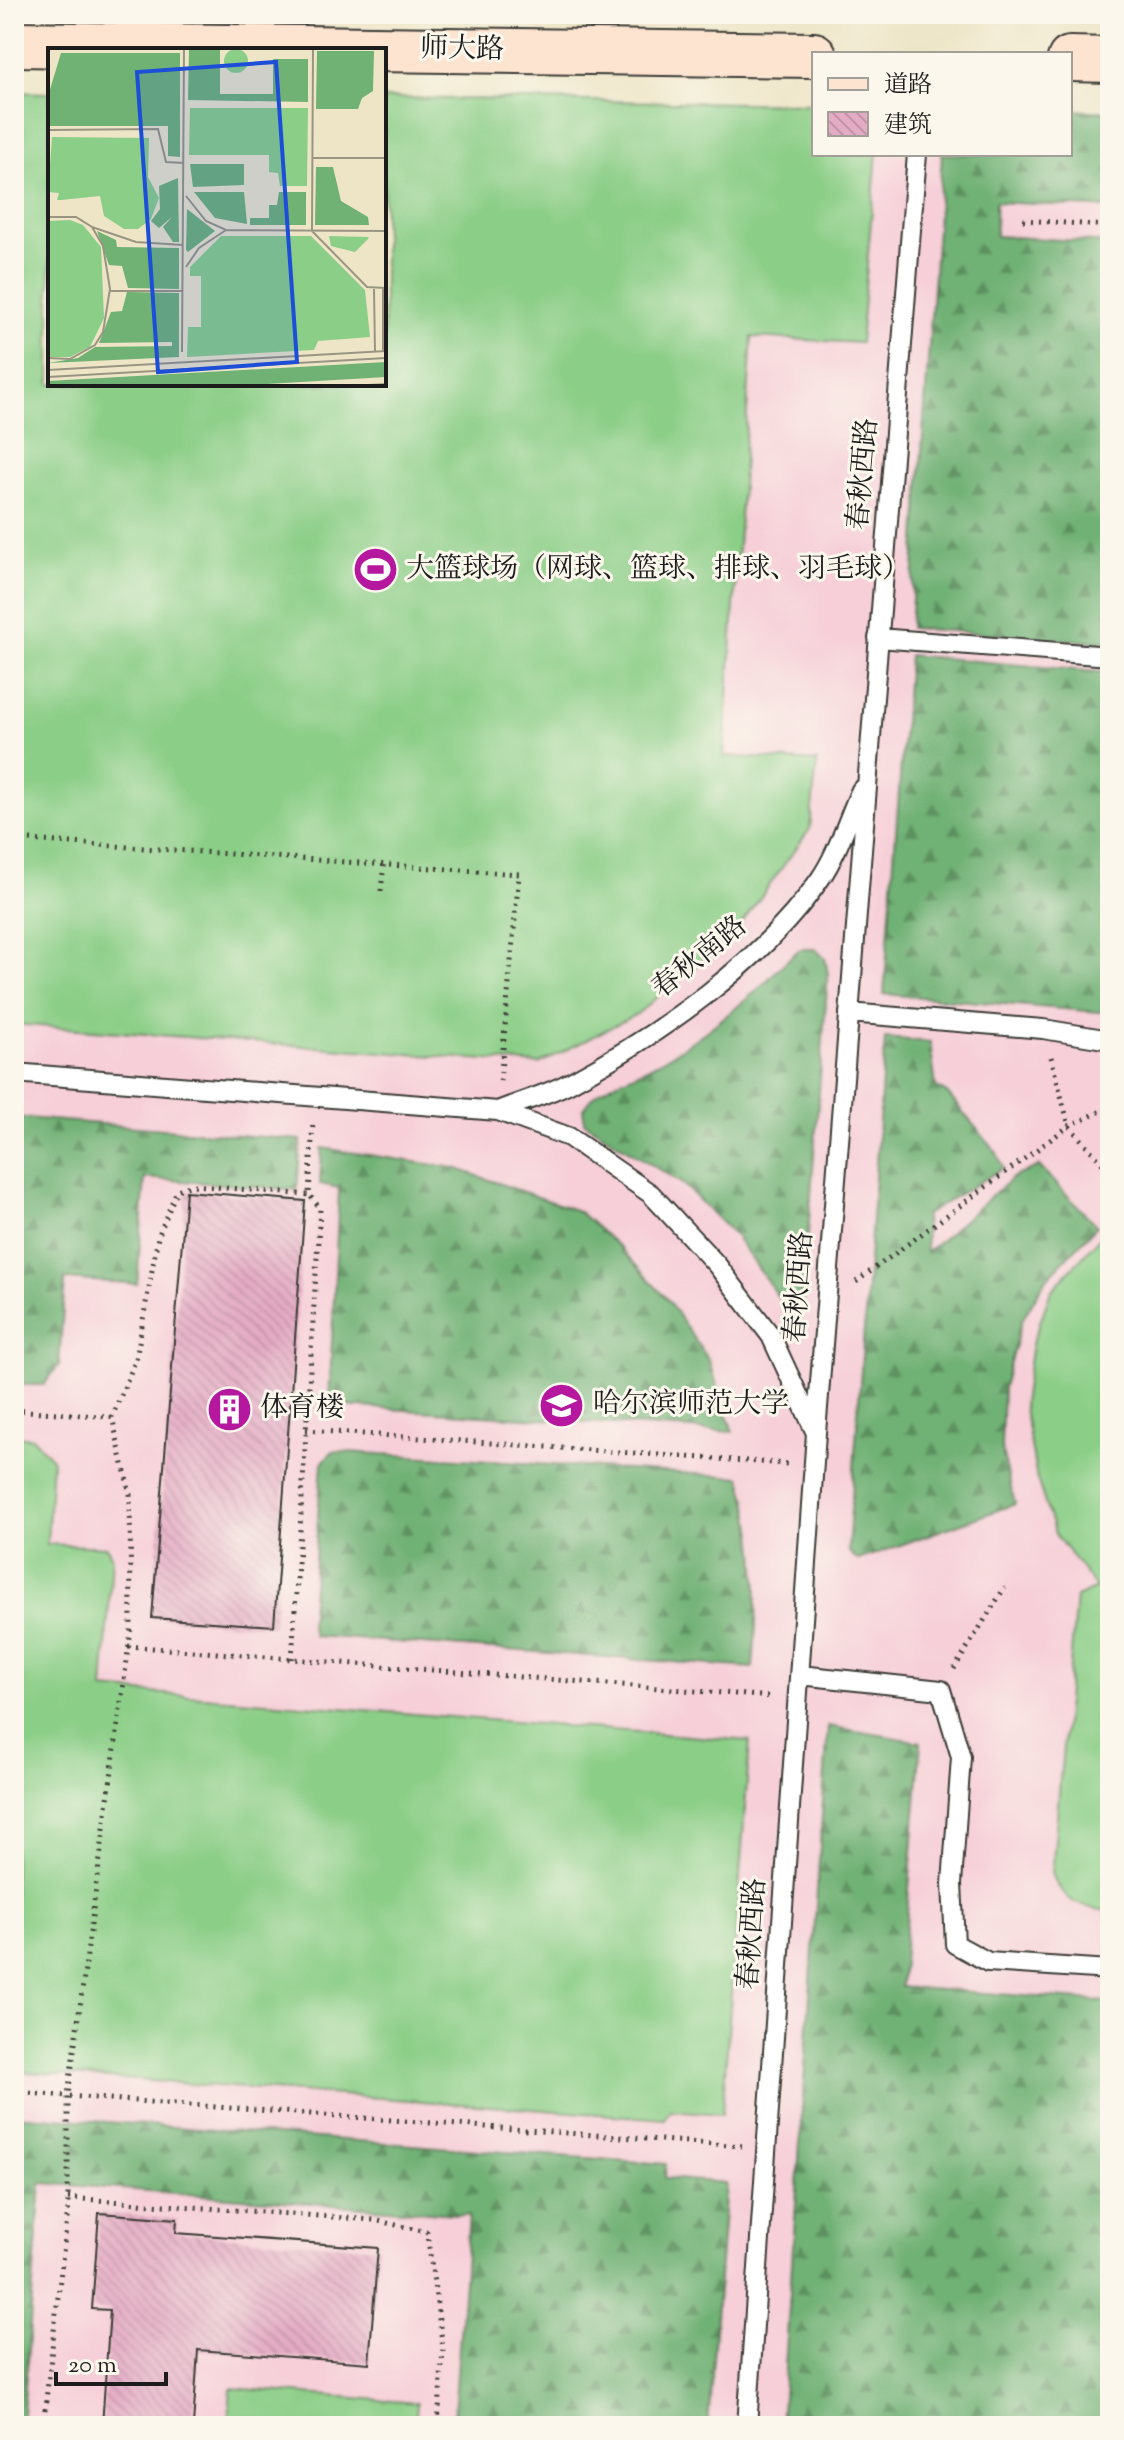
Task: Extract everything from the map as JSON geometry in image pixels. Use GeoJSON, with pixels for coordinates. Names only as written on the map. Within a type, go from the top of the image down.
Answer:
{"type":"FeatureCollection","features":[{"type":"Feature","properties":{"kind":"street","name":"师大路"},"geometry":{"type":"LineString","coordinates":[[14,44],[305,48]]}},
{"type":"Feature","properties":{"kind":"street","name":"师大路"},"geometry":{"type":"LineString","coordinates":[[386,49],[812,55]]}},
{"type":"Feature","properties":{"kind":"street"},"geometry":{"type":"LineString","coordinates":[[1072,59],[1110,60]]}},
{"type":"Feature","properties":{"kind":"lane","name":"春秋西路"},"geometry":{"type":"LineString","coordinates":[[747,2426],[816,1433],[917,156]]}},
{"type":"Feature","properties":{"kind":"lane"},"geometry":{"type":"LineString","coordinates":[[878,638],[1110,656]]}},
{"type":"Feature","properties":{"kind":"lane","name":"春秋南路"},"geometry":{"type":"LineString","coordinates":[[498,1111],[570,1083],[648,1035],[724,979],[784,927],[823,876],[867,776]]}},
{"type":"Feature","properties":{"kind":"lane"},"geometry":{"type":"LineString","coordinates":[[849,1013],[1043,1029],[1110,1040]]}},
{"type":"Feature","properties":{"kind":"lane","name":"春秋南路"},"geometry":{"type":"LineString","coordinates":[[14,1073],[498,1111],[569,1137],[651,1194],[717,1265],[771,1336],[816,1433]]}},
{"type":"Feature","properties":{"kind":"lane"},"geometry":{"type":"LineString","coordinates":[[800,1675],[941,1690],[961,1757],[952,1884],[955,1944],[988,1962],[1110,1970]]}},
{"type":"Feature","properties":{"kind":"path"},"geometry":{"type":"LineString","coordinates":[[1023,220],[1110,226]]}},
{"type":"Feature","properties":{"kind":"path"},"geometry":{"type":"LineString","coordinates":[[14,839],[519,874],[498,1111]]}},
{"type":"Feature","properties":{"kind":"path"},"geometry":{"type":"LineString","coordinates":[[381,891],[384,864]]}},
{"type":"Feature","properties":{"kind":"path"},"geometry":{"type":"LineString","coordinates":[[1043,1029],[1069,1126],[1110,1172]]}},
{"type":"Feature","properties":{"kind":"path"},"geometry":{"type":"LineString","coordinates":[[292,1659],[320,1208],[309,1195],[314,1096]]}},
{"type":"Feature","properties":{"kind":"path"},"geometry":{"type":"LineString","coordinates":[[826,1304],[1069,1126],[1110,1107]]}},
{"type":"Feature","properties":{"kind":"path"},"geometry":{"type":"LineString","coordinates":[[43,2426],[54,2358],[68,2198],[68,2095],[128,1646],[130,1494],[112,1417],[136,1359],[158,1237],[177,1190],[192,1185],[309,1195]]}},
{"type":"Feature","properties":{"kind":"path"},"geometry":{"type":"LineString","coordinates":[[14,1410],[112,1417]]}},
{"type":"Feature","properties":{"kind":"path"},"geometry":{"type":"LineString","coordinates":[[306,1430],[814,1465]]}},
{"type":"Feature","properties":{"kind":"path"},"geometry":{"type":"LineString","coordinates":[[941,1690],[1005,1587]]}},
{"type":"Feature","properties":{"kind":"path"},"geometry":{"type":"LineString","coordinates":[[128,1646],[798,1699]]}},
{"type":"Feature","properties":{"kind":"path"},"geometry":{"type":"LineString","coordinates":[[14,2092],[767,2147]]}},
{"type":"Feature","properties":{"kind":"path"},"geometry":{"type":"LineString","coordinates":[[68,2198],[374,2220],[427,2232],[443,2348],[438,2426]]}},
{"type":"Feature","properties":{"kind":"shaded area","name":"哈尔滨师范大学"},"geometry":{"type":"Polygon","coordinates":[[[14,92],[48,93],[48,386],[386,386],[386,98],[812,104],[812,156],[1072,156],[1072,110],[1110,112],[1110,2426],[14,2426],[14,92]]]}},
{"type":"Feature","properties":{"kind":"green space"},"geometry":{"type":"Polygon","coordinates":[[[14,92],[48,93],[48,386],[386,386],[386,98],[812,104],[812,156],[877,156],[860,343],[752,337],[724,756],[817,762],[810,829],[734,934],[637,1014],[539,1064],[14,1024],[14,92]]]}},
{"type":"Feature","properties":{"kind":"green space"},"geometry":{"type":"Polygon","coordinates":[[[1072,110],[1110,112],[1110,208],[995,202],[996,236],[1110,243],[1110,643],[910,628],[942,156],[1072,156],[1072,110]]]}},
{"type":"Feature","properties":{"kind":"green space"},"geometry":{"type":"Polygon","coordinates":[[[909,655],[1110,673],[1110,1013],[884,994],[909,655]]]}},
{"type":"Feature","properties":{"kind":"green space"},"geometry":{"type":"Polygon","coordinates":[[[800,949],[815,949],[825,958],[828,974],[803,1300],[794,1307],[779,1298],[736,1237],[684,1185],[585,1123],[583,1109],[604,1089],[663,1059],[704,1032],[755,992],[800,949]]]}},
{"type":"Feature","properties":{"kind":"green space"},"geometry":{"type":"Polygon","coordinates":[[[885,1038],[930,1042],[936,1087],[947,1093],[997,1153],[1003,1168],[925,1215],[926,1253],[1012,1178],[1039,1166],[1097,1226],[1046,1279],[1022,1320],[1003,1387],[1001,1448],[1015,1504],[858,1560],[848,1551],[885,1038]]]}},
{"type":"Feature","properties":{"kind":"green space"},"geometry":{"type":"Polygon","coordinates":[[[14,1117],[301,1140],[297,1190],[145,1178],[137,1284],[65,1279],[59,1365],[44,1385],[14,1385],[14,1117]]]}},
{"type":"Feature","properties":{"kind":"green space"},"geometry":{"type":"Polygon","coordinates":[[[322,1148],[455,1168],[578,1211],[618,1246],[668,1300],[709,1361],[733,1432],[329,1405],[339,1188],[320,1184],[322,1148]]]}},
{"type":"Feature","properties":{"kind":"green space"},"geometry":{"type":"Polygon","coordinates":[[[1110,1226],[1110,1911],[1074,1902],[1062,1892],[1052,1874],[1076,1597],[1096,1588],[1055,1534],[1037,1479],[1023,1403],[1032,1344],[1051,1291],[1110,1226]]]}},
{"type":"Feature","properties":{"kind":"green space"},"geometry":{"type":"Polygon","coordinates":[[[14,1436],[33,1438],[52,1459],[47,1544],[107,1547],[112,1558],[103,1689],[750,1741],[722,2114],[670,2110],[665,2119],[14,2071],[14,1436]]]}},
{"type":"Feature","properties":{"kind":"green space"},"geometry":{"type":"Polygon","coordinates":[[[333,1451],[741,1477],[755,1548],[753,1668],[314,1636],[310,1625],[322,1463],[333,1451]]]}},
{"type":"Feature","properties":{"kind":"green space"},"geometry":{"type":"Polygon","coordinates":[[[828,1726],[921,1742],[901,1987],[1110,2002],[1110,2426],[781,2426],[828,1726]]]}},
{"type":"Feature","properties":{"kind":"green space"},"geometry":{"type":"Polygon","coordinates":[[[14,2115],[666,2164],[665,2178],[726,2183],[708,2426],[453,2426],[469,2215],[41,2183],[22,2426],[14,2426],[14,2115]]]}},
{"type":"Feature","properties":{"kind":"green space"},"geometry":{"type":"Polygon","coordinates":[[[231,2388],[417,2403],[415,2426],[228,2426],[231,2388]]]}},
{"type":"Feature","properties":{"kind":"building","name":"体育楼"},"geometry":{"type":"Polygon","coordinates":[[[186,1191],[305,1201],[274,1626],[152,1618],[186,1191]]]}},
{"type":"Feature","properties":{"kind":"building"},"geometry":{"type":"Polygon","coordinates":[[[99,2213],[177,2219],[176,2233],[378,2248],[369,2363],[198,2350],[193,2426],[102,2426],[110,2310],[92,2309],[99,2213]]]}},
{"type":"Feature","properties":{"kind":"place","name":"大篮球场（网球、篮球、排球、羽毛球）"},"geometry":{"type":"Point","coordinates":[375,570]}},
{"type":"Feature","properties":{"kind":"place","name":"哈尔滨师范大学"},"geometry":{"type":"Point","coordinates":[562,1405]}},
{"type":"Feature","properties":{"kind":"place","name":"体育楼"},"geometry":{"type":"Point","coordinates":[229,1409]}}]}
